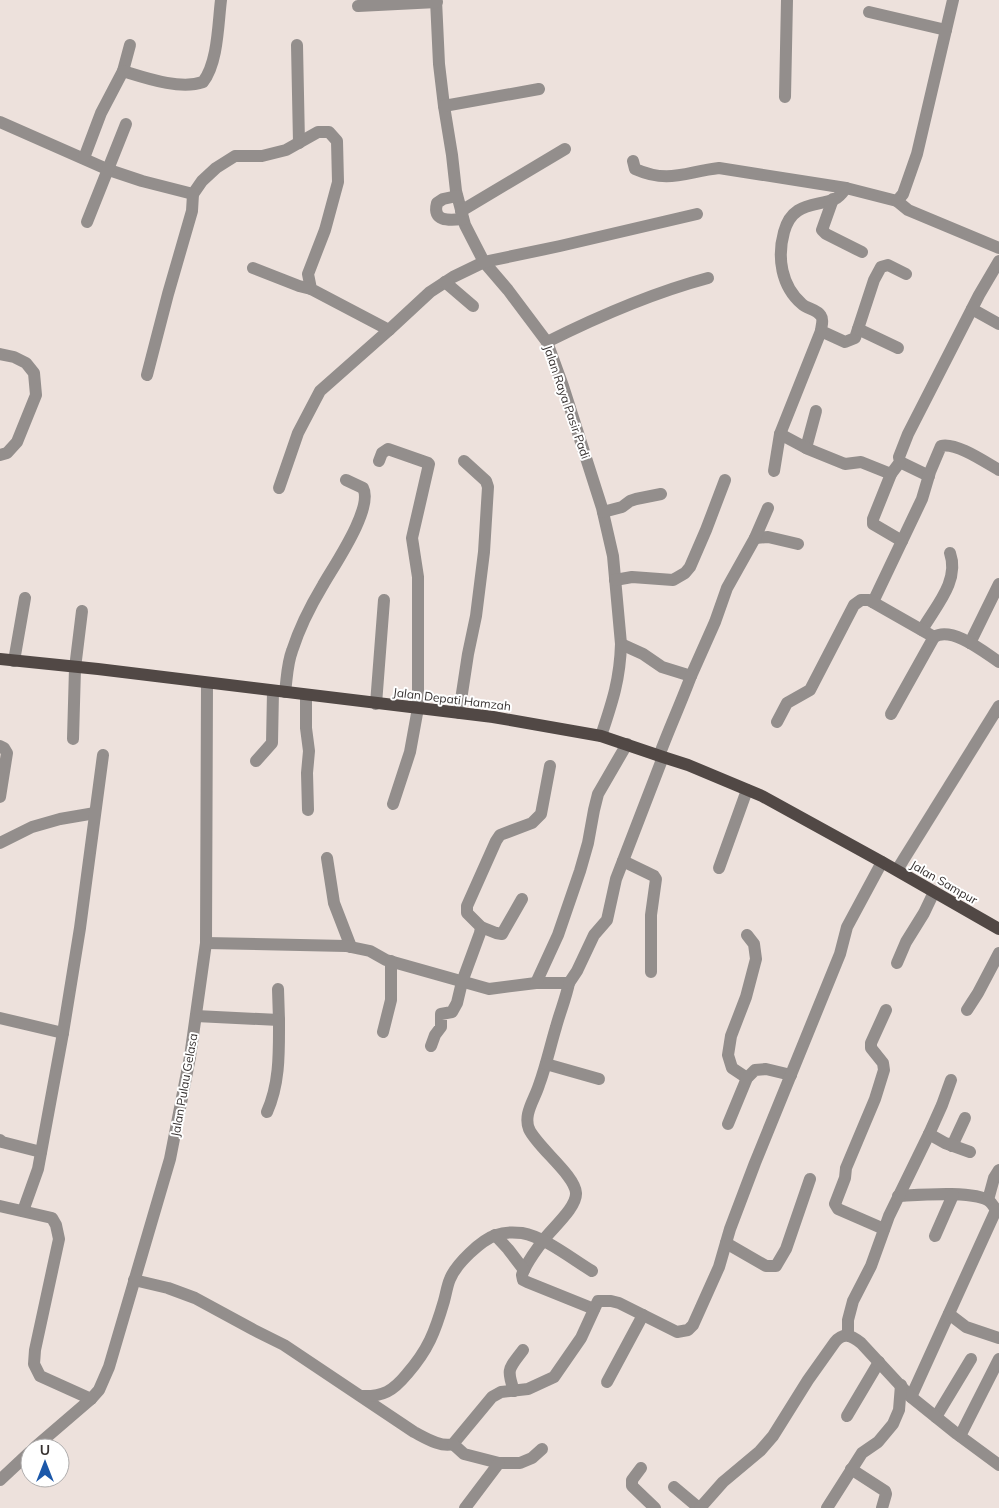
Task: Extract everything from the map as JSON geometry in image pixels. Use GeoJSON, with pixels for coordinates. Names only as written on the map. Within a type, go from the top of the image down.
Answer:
{"type":"FeatureCollection","features":[{"type":"Feature","properties":{"kind":"main road","name":"Jalan Depati Hamzah"},"geometry":{"type":"LineString","coordinates":[[0,659],[460,713],[537,724],[601,736],[688,765],[747,790],[879,860]]}},
{"type":"Feature","properties":{"kind":"main road","name":"Jalan Sampur"},"geometry":{"type":"LineString","coordinates":[[879,860],[999,929]]}},
{"type":"Feature","properties":{"kind":"street"},"geometry":{"type":"LineString","coordinates":[[123,71],[146,78],[184,85],[203,82],[210,73],[213,61],[221,0]]}},
{"type":"Feature","properties":{"kind":"street"},"geometry":{"type":"LineString","coordinates":[[785,97],[787,0]]}},
{"type":"Feature","properties":{"kind":"street"},"geometry":{"type":"LineString","coordinates":[[897,201],[903,194],[918,154],[953,0]]}},
{"type":"Feature","properties":{"kind":"street"},"geometry":{"type":"LineString","coordinates":[[358,6],[437,1]]}},
{"type":"Feature","properties":{"kind":"street","name":"Jalan Raya Pasir Padi"},"geometry":{"type":"LineString","coordinates":[[437,1],[439,64],[457,196],[462,215],[484,262],[508,290],[547,342],[580,435],[603,512],[613,556],[621,644],[617,690],[601,736]]}},
{"type":"Feature","properties":{"kind":"street"},"geometry":{"type":"LineString","coordinates":[[869,12],[946,30]]}},
{"type":"Feature","properties":{"kind":"street"},"geometry":{"type":"LineString","coordinates":[[84,158],[101,112],[123,71],[130,45]]}},
{"type":"Feature","properties":{"kind":"street"},"geometry":{"type":"LineString","coordinates":[[297,45],[299,143]]}},
{"type":"Feature","properties":{"kind":"street"},"geometry":{"type":"LineString","coordinates":[[444,106],[539,89]]}},
{"type":"Feature","properties":{"kind":"street"},"geometry":{"type":"LineString","coordinates":[[0,122],[109,170],[192,194]]}},
{"type":"Feature","properties":{"kind":"street"},"geometry":{"type":"LineString","coordinates":[[87,222],[126,124]]}},
{"type":"Feature","properties":{"kind":"street"},"geometry":{"type":"LineString","coordinates":[[147,375],[192,211],[192,194],[216,168],[235,156],[262,156],[286,150],[318,132],[329,132],[337,141],[338,182],[325,230],[308,274],[311,288]]}},
{"type":"Feature","properties":{"kind":"street"},"geometry":{"type":"LineString","coordinates":[[457,196],[437,203],[437,213],[441,218],[447,221],[462,215],[565,149]]}},
{"type":"Feature","properties":{"kind":"street"},"geometry":{"type":"LineString","coordinates":[[634,160],[635,169],[658,177],[676,178],[702,170],[719,168],[846,188],[897,201],[908,210],[999,248]]}},
{"type":"Feature","properties":{"kind":"street"},"geometry":{"type":"LineString","coordinates":[[774,471],[780,434],[821,331],[822,319],[821,315],[803,305],[792,294],[781,264],[780,245],[786,224],[797,212],[810,204],[833,200],[846,188]]}},
{"type":"Feature","properties":{"kind":"street"},"geometry":{"type":"LineString","coordinates":[[833,200],[822,230],[826,234],[862,252]]}},
{"type":"Feature","properties":{"kind":"street"},"geometry":{"type":"LineString","coordinates":[[278,488],[298,433],[320,391],[430,292],[445,282],[484,262],[697,214]]}},
{"type":"Feature","properties":{"kind":"street"},"geometry":{"type":"LineString","coordinates":[[902,541],[878,527],[873,521],[891,474],[900,462],[908,434],[972,309],[999,261]]}},
{"type":"Feature","properties":{"kind":"street"},"geometry":{"type":"LineString","coordinates":[[821,331],[845,342],[854,338],[874,280],[881,267],[888,265],[906,274]]}},
{"type":"Feature","properties":{"kind":"street"},"geometry":{"type":"LineString","coordinates":[[253,268],[299,286],[311,288],[389,330]]}},
{"type":"Feature","properties":{"kind":"street"},"geometry":{"type":"LineString","coordinates":[[547,342],[640,299],[708,278]]}},
{"type":"Feature","properties":{"kind":"street"},"geometry":{"type":"LineString","coordinates":[[445,282],[473,306]]}},
{"type":"Feature","properties":{"kind":"street"},"geometry":{"type":"LineString","coordinates":[[972,309],[999,324]]}},
{"type":"Feature","properties":{"kind":"street"},"geometry":{"type":"LineString","coordinates":[[858,329],[898,348]]}},
{"type":"Feature","properties":{"kind":"street"},"geometry":{"type":"LineString","coordinates":[[0,354],[14,357],[26,363],[34,373],[36,395],[17,442],[8,453],[0,455]]}},
{"type":"Feature","properties":{"kind":"street"},"geometry":{"type":"LineString","coordinates":[[806,448],[816,411]]}},
{"type":"Feature","properties":{"kind":"street"},"geometry":{"type":"LineString","coordinates":[[780,434],[806,448],[845,464],[861,462],[891,474]]}},
{"type":"Feature","properties":{"kind":"street"},"geometry":{"type":"LineString","coordinates":[[872,602],[922,499],[941,446],[946,444],[958,448],[999,470]]}},
{"type":"Feature","properties":{"kind":"street"},"geometry":{"type":"LineString","coordinates":[[379,461],[382,453],[388,449],[429,464],[412,538],[418,585],[418,708],[410,752],[393,804]]}},
{"type":"Feature","properties":{"kind":"street"},"geometry":{"type":"LineString","coordinates":[[460,713],[468,654],[476,616],[484,552],[488,487],[486,481],[464,462]]}},
{"type":"Feature","properties":{"kind":"street"},"geometry":{"type":"LineString","coordinates":[[900,462],[929,476]]}},
{"type":"Feature","properties":{"kind":"street"},"geometry":{"type":"LineString","coordinates":[[256,761],[272,743],[279,692],[291,652],[323,584],[352,536],[364,502],[366,493],[363,488],[346,480]]}},
{"type":"Feature","properties":{"kind":"street"},"geometry":{"type":"LineString","coordinates":[[615,580],[632,577],[673,580],[685,573],[690,567],[706,530],[724,480]]}},
{"type":"Feature","properties":{"kind":"street"},"geometry":{"type":"LineString","coordinates":[[603,512],[622,507],[636,498],[661,494]]}},
{"type":"Feature","properties":{"kind":"street"},"geometry":{"type":"LineString","coordinates":[[594,1309],[523,1280],[522,1274],[524,1270],[543,1241],[566,1215],[575,1199],[576,1192],[568,1178],[529,1129],[530,1108],[538,1091],[569,983],[577,971],[594,935],[608,920],[616,879],[661,757],[671,722],[684,698],[727,588],[755,538],[768,508]]}},
{"type":"Feature","properties":{"kind":"street"},"geometry":{"type":"LineString","coordinates":[[755,538],[768,537],[798,544]]}},
{"type":"Feature","properties":{"kind":"street"},"geometry":{"type":"LineString","coordinates":[[922,630],[954,572],[954,562],[950,553]]}},
{"type":"Feature","properties":{"kind":"street"},"geometry":{"type":"LineString","coordinates":[[970,643],[999,584]]}},
{"type":"Feature","properties":{"kind":"street"},"geometry":{"type":"LineString","coordinates":[[14,661],[25,598]]}},
{"type":"Feature","properties":{"kind":"street"},"geometry":{"type":"LineString","coordinates":[[376,704],[384,600]]}},
{"type":"Feature","properties":{"kind":"street"},"geometry":{"type":"LineString","coordinates":[[777,722],[788,703],[810,690],[854,605],[861,600],[869,600],[934,637]]}},
{"type":"Feature","properties":{"kind":"street"},"geometry":{"type":"LineString","coordinates":[[73,738],[74,668],[82,611]]}},
{"type":"Feature","properties":{"kind":"street"},"geometry":{"type":"LineString","coordinates":[[891,714],[934,637],[940,634],[946,633],[962,638],[999,662]]}},
{"type":"Feature","properties":{"kind":"street"},"geometry":{"type":"LineString","coordinates":[[621,644],[643,654],[662,667],[691,676]]}},
{"type":"Feature","properties":{"kind":"street","name":"Jalan Pulau Gelasa"},"geometry":{"type":"LineString","coordinates":[[46,1438],[99,1390],[109,1367],[170,1159],[190,1057],[206,943],[207,683]]}},
{"type":"Feature","properties":{"kind":"street"},"geometry":{"type":"LineString","coordinates":[[306,695],[306,728],[309,752],[307,773],[308,810]]}},
{"type":"Feature","properties":{"kind":"street"},"geometry":{"type":"LineString","coordinates":[[897,870],[999,706]]}},
{"type":"Feature","properties":{"kind":"street"},"geometry":{"type":"LineString","coordinates":[[536,983],[558,935],[580,871],[598,794],[627,744]]}},
{"type":"Feature","properties":{"kind":"street"},"geometry":{"type":"LineString","coordinates":[[0,746],[4,748],[6,753],[0,797]]}},
{"type":"Feature","properties":{"kind":"street"},"geometry":{"type":"LineString","coordinates":[[23,1212],[38,1169],[63,1033],[80,928],[103,755]]}},
{"type":"Feature","properties":{"kind":"street"},"geometry":{"type":"LineString","coordinates":[[522,899],[502,934],[481,927],[467,913],[467,906],[496,840],[500,835],[532,823],[541,814],[550,766]]}},
{"type":"Feature","properties":{"kind":"street"},"geometry":{"type":"LineString","coordinates":[[720,868],[747,790]]}},
{"type":"Feature","properties":{"kind":"street"},"geometry":{"type":"LineString","coordinates":[[0,843],[32,827],[60,819],[95,813]]}},
{"type":"Feature","properties":{"kind":"street"},"geometry":{"type":"LineString","coordinates":[[327,858],[334,903],[351,947]]}},
{"type":"Feature","properties":{"kind":"street"},"geometry":{"type":"LineString","coordinates":[[453,1444],[492,1397],[501,1392],[528,1389],[554,1377],[581,1338],[598,1301],[611,1301],[677,1332],[688,1330],[693,1325],[719,1267],[754,1164],[840,954],[847,927],[879,860]]}},
{"type":"Feature","properties":{"kind":"street"},"geometry":{"type":"LineString","coordinates":[[623,861],[654,876],[656,880],[650,915],[650,972]]}},
{"type":"Feature","properties":{"kind":"street"},"geometry":{"type":"LineString","coordinates":[[897,963],[906,942],[924,913],[934,892]]}},
{"type":"Feature","properties":{"kind":"street"},"geometry":{"type":"LineString","coordinates":[[431,1046],[441,1027],[441,1014],[454,1010],[457,1003],[462,982],[481,927]]}},
{"type":"Feature","properties":{"kind":"street"},"geometry":{"type":"LineString","coordinates":[[747,935],[754,944],[756,960],[746,997],[731,1036],[728,1055],[732,1068],[747,1078]]}},
{"type":"Feature","properties":{"kind":"street"},"geometry":{"type":"LineString","coordinates":[[206,943],[351,947],[370,951],[391,961],[489,989],[536,983],[569,983]]}},
{"type":"Feature","properties":{"kind":"street"},"geometry":{"type":"LineString","coordinates":[[967,1010],[999,953]]}},
{"type":"Feature","properties":{"kind":"street"},"geometry":{"type":"LineString","coordinates":[[383,1032],[391,1000],[391,961]]}},
{"type":"Feature","properties":{"kind":"street"},"geometry":{"type":"LineString","coordinates":[[267,1112],[275,1093],[278,1077],[278,989]]}},
{"type":"Feature","properties":{"kind":"street"},"geometry":{"type":"LineString","coordinates":[[884,1229],[838,1209],[835,1204],[845,1178],[846,1168],[875,1099],[884,1070],[883,1063],[871,1048],[871,1043],[886,1010]]}},
{"type":"Feature","properties":{"kind":"street"},"geometry":{"type":"LineString","coordinates":[[196,1016],[279,1020]]}},
{"type":"Feature","properties":{"kind":"street"},"geometry":{"type":"LineString","coordinates":[[0,1018],[63,1033]]}},
{"type":"Feature","properties":{"kind":"street"},"geometry":{"type":"LineString","coordinates":[[546,1064],[599,1079]]}},
{"type":"Feature","properties":{"kind":"street"},"geometry":{"type":"LineString","coordinates":[[728,1124],[747,1078],[755,1070],[766,1069],[791,1075]]}},
{"type":"Feature","properties":{"kind":"street"},"geometry":{"type":"LineString","coordinates":[[848,1335],[848,1320],[853,1301],[871,1266],[898,1196],[942,1105],[951,1080]]}},
{"type":"Feature","properties":{"kind":"street"},"geometry":{"type":"LineString","coordinates":[[952,1146],[965,1118]]}},
{"type":"Feature","properties":{"kind":"street"},"geometry":{"type":"LineString","coordinates":[[928,1134],[952,1146],[970,1152]]}},
{"type":"Feature","properties":{"kind":"street"},"geometry":{"type":"LineString","coordinates":[[0,1140],[41,1152]]}},
{"type":"Feature","properties":{"kind":"street"},"geometry":{"type":"LineString","coordinates":[[988,1200],[994,1178],[999,1170]]}},
{"type":"Feature","properties":{"kind":"street"},"geometry":{"type":"LineString","coordinates":[[726,1243],[766,1266],[776,1266],[786,1248],[810,1179]]}},
{"type":"Feature","properties":{"kind":"street"},"geometry":{"type":"LineString","coordinates":[[935,1236],[953,1195]]}},
{"type":"Feature","properties":{"kind":"street"},"geometry":{"type":"LineString","coordinates":[[898,1196],[975,1196],[988,1200],[996,1210],[996,1221],[949,1314],[911,1397]]}},
{"type":"Feature","properties":{"kind":"street"},"geometry":{"type":"LineString","coordinates":[[0,1206],[52,1218],[56,1225],[59,1239],[35,1350],[34,1364],[40,1376],[91,1399]]}},
{"type":"Feature","properties":{"kind":"street"},"geometry":{"type":"LineString","coordinates":[[361,1396],[374,1396],[389,1392],[418,1362],[428,1347],[450,1278],[471,1252],[494,1235],[508,1232],[524,1234],[543,1241],[592,1271]]}},
{"type":"Feature","properties":{"kind":"street"},"geometry":{"type":"LineString","coordinates":[[494,1235],[508,1249],[524,1270]]}},
{"type":"Feature","properties":{"kind":"street"},"geometry":{"type":"LineString","coordinates":[[134,1280],[168,1288],[195,1298],[284,1345],[414,1432],[444,1444],[453,1444],[464,1454],[479,1459],[520,1463],[532,1458],[542,1449]]}},
{"type":"Feature","properties":{"kind":"street"},"geometry":{"type":"LineString","coordinates":[[949,1314],[966,1327],[999,1338]]}},
{"type":"Feature","properties":{"kind":"street"},"geometry":{"type":"LineString","coordinates":[[608,1382],[643,1315]]}},
{"type":"Feature","properties":{"kind":"street"},"geometry":{"type":"LineString","coordinates":[[674,1487],[699,1508],[723,1482],[760,1451],[773,1436],[808,1380],[835,1342],[840,1336],[848,1335],[861,1343],[911,1397],[999,1465]]}},
{"type":"Feature","properties":{"kind":"street"},"geometry":{"type":"LineString","coordinates":[[514,1391],[509,1371],[523,1350]]}},
{"type":"Feature","properties":{"kind":"street"},"geometry":{"type":"LineString","coordinates":[[936,1417],[971,1359]]}},
{"type":"Feature","properties":{"kind":"street"},"geometry":{"type":"LineString","coordinates":[[960,1436],[999,1359]]}},
{"type":"Feature","properties":{"kind":"street"},"geometry":{"type":"LineString","coordinates":[[847,1416],[879,1362]]}},
{"type":"Feature","properties":{"kind":"street"},"geometry":{"type":"LineString","coordinates":[[827,1508],[862,1454],[878,1442],[893,1424],[899,1410],[901,1385]]}},
{"type":"Feature","properties":{"kind":"street"},"geometry":{"type":"LineString","coordinates":[[0,1480],[20,1461]]}},
{"type":"Feature","properties":{"kind":"street"},"geometry":{"type":"LineString","coordinates":[[464,1508],[499,1462]]}},
{"type":"Feature","properties":{"kind":"street"},"geometry":{"type":"LineString","coordinates":[[641,1468],[632,1480],[632,1486],[655,1508]]}},
{"type":"Feature","properties":{"kind":"street"},"geometry":{"type":"LineString","coordinates":[[851,1469],[885,1491],[886,1494],[882,1508]]}}]}
